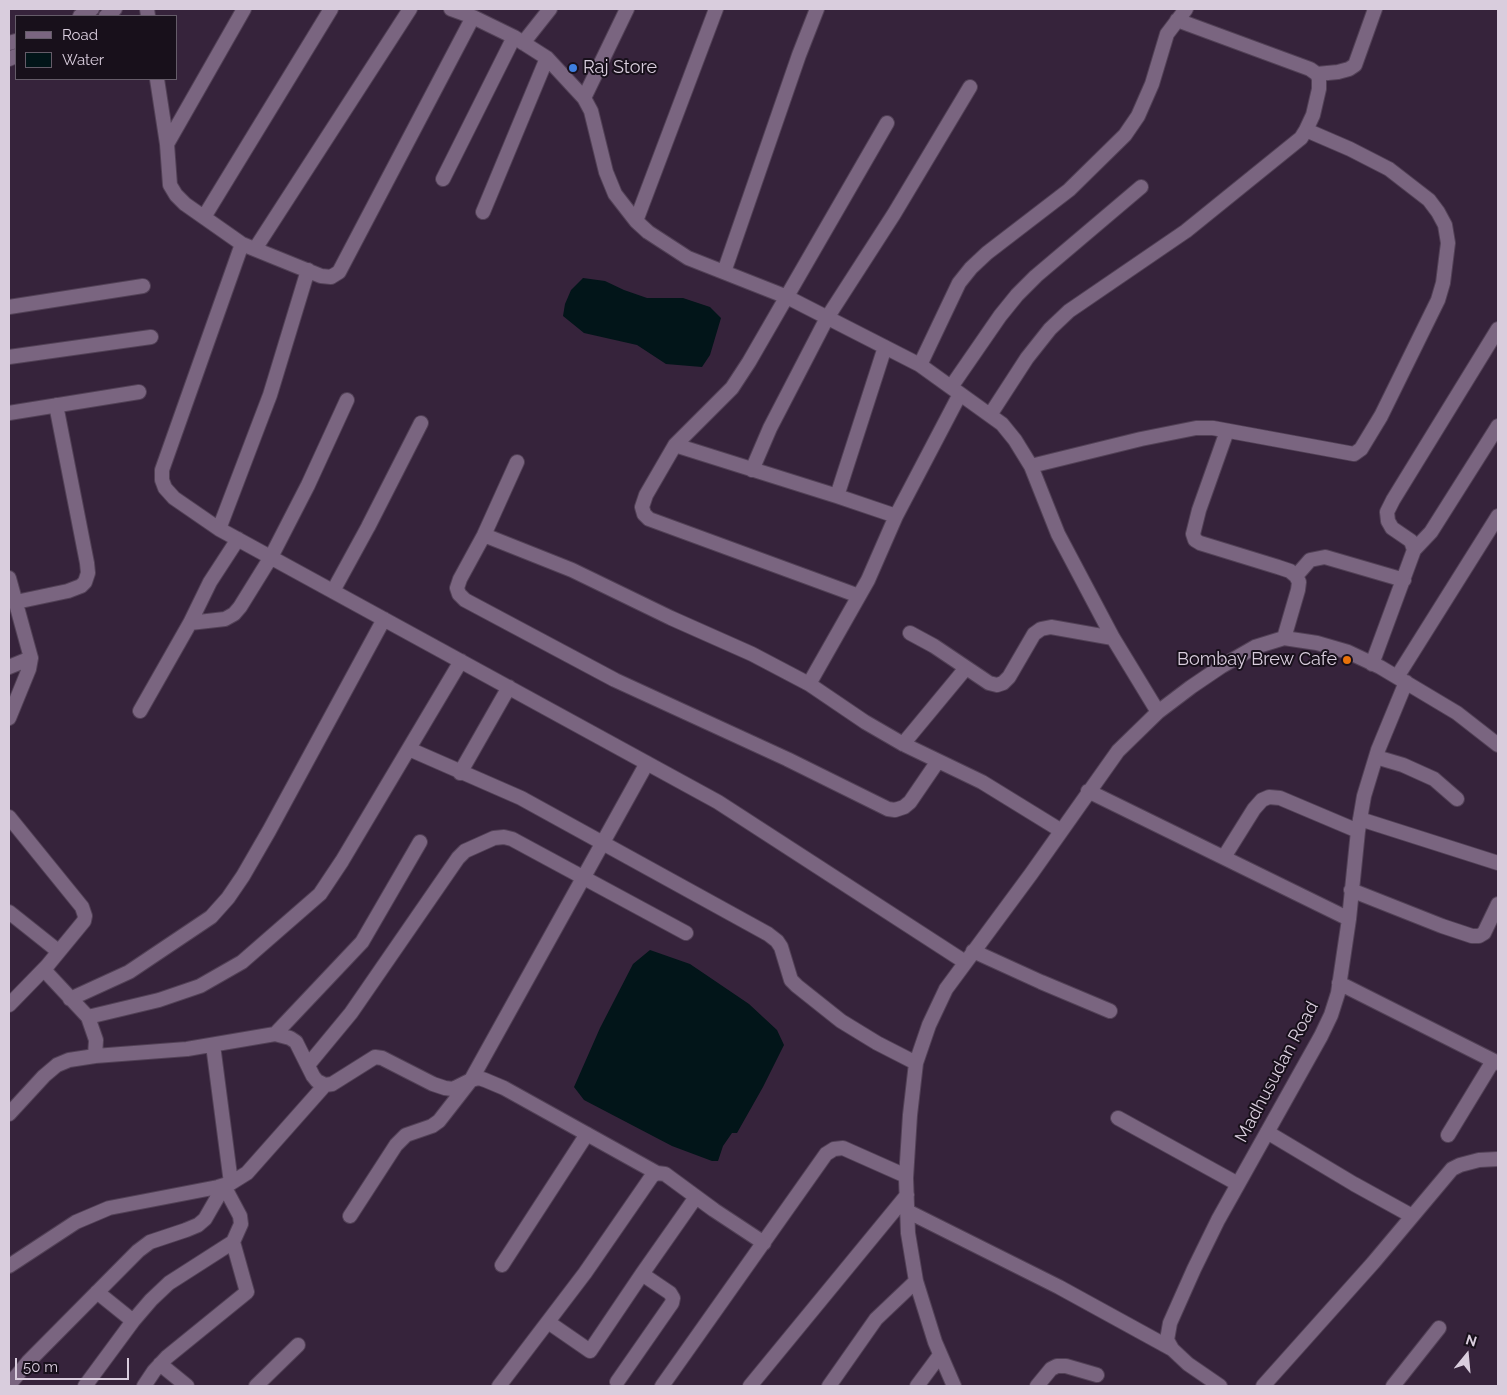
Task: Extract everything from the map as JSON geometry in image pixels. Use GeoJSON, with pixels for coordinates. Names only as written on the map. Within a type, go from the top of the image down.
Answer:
{"type":"FeatureCollection","features":[{"type":"Feature","properties":{"kind":"street"},"geometry":{"type":"LineString","coordinates":[[167,144],[244,9]]}},
{"type":"Feature","properties":{"kind":"street"},"geometry":{"type":"LineString","coordinates":[[204,217],[331,9]]}},
{"type":"Feature","properties":{"kind":"street"},"geometry":{"type":"LineString","coordinates":[[256,249],[410,9]]}},
{"type":"Feature","properties":{"kind":"street"},"geometry":{"type":"LineString","coordinates":[[451,9],[473,17],[519,40],[547,58],[584,98],[591,112],[606,172],[615,194],[636,221],[648,232],[688,258],[788,297],[920,365],[1002,424],[1031,466],[1058,534],[1113,638],[1158,712]]}},
{"type":"Feature","properties":{"kind":"street"},"geometry":{"type":"LineString","coordinates":[[443,179],[519,40],[550,9]]}},
{"type":"Feature","properties":{"kind":"street"},"geometry":{"type":"LineString","coordinates":[[584,98],[627,9]]}},
{"type":"Feature","properties":{"kind":"street"},"geometry":{"type":"LineString","coordinates":[[636,221],[716,9]]}},
{"type":"Feature","properties":{"kind":"street"},"geometry":{"type":"LineString","coordinates":[[724,272],[799,55],[817,9]]}},
{"type":"Feature","properties":{"kind":"street"},"geometry":{"type":"LineString","coordinates":[[920,365],[959,283],[971,268],[987,253],[1070,190],[1125,135],[1138,116],[1152,84],[1167,34],[1186,9]]}},
{"type":"Feature","properties":{"kind":"street"},"geometry":{"type":"LineString","coordinates":[[1177,20],[1310,69],[1317,74],[1344,71],[1355,65],[1375,9]]}},
{"type":"Feature","properties":{"kind":"street"},"geometry":{"type":"LineString","coordinates":[[157,80],[167,144],[170,185],[176,195],[185,204],[242,244],[331,277],[338,272],[473,17]]}},
{"type":"Feature","properties":{"kind":"street"},"geometry":{"type":"LineString","coordinates":[[484,212],[547,58]]}},
{"type":"Feature","properties":{"kind":"street"},"geometry":{"type":"LineString","coordinates":[[990,415],[1026,358],[1050,328],[1069,311],[1186,232],[1301,138],[1312,115],[1319,89],[1317,74]]}},
{"type":"Feature","properties":{"kind":"street"},"geometry":{"type":"LineString","coordinates":[[752,470],[770,428],[826,318],[894,214],[970,87]]}},
{"type":"Feature","properties":{"kind":"street"},"geometry":{"type":"LineString","coordinates":[[859,596],[649,519],[644,514],[642,507],[646,495],[676,445],[732,388],[788,297],[887,123]]}},
{"type":"Feature","properties":{"kind":"street"},"geometry":{"type":"LineString","coordinates":[[1031,466],[1141,439],[1196,428],[1227,431],[1354,454],[1360,449],[1381,416],[1438,300],[1443,283],[1448,242],[1445,225],[1429,200],[1389,169],[1350,149],[1306,130]]}},
{"type":"Feature","properties":{"kind":"street"},"geometry":{"type":"LineString","coordinates":[[809,684],[868,580],[896,516],[956,391],[1000,316],[1036,276],[1141,187]]}},
{"type":"Feature","properties":{"kind":"street"},"geometry":{"type":"LineString","coordinates":[[242,244],[162,470],[162,480],[165,488],[174,498],[219,529],[718,802],[969,956],[1110,1010]]}},
{"type":"Feature","properties":{"kind":"street"},"geometry":{"type":"LineString","coordinates":[[219,529],[270,395],[308,270]]}},
{"type":"Feature","properties":{"kind":"street"},"geometry":{"type":"LineString","coordinates":[[9,307],[143,286]]}},
{"type":"Feature","properties":{"kind":"street"},"geometry":{"type":"LineString","coordinates":[[1414,550],[1411,541],[1392,528],[1388,522],[1387,512],[1392,500],[1498,329]]}},
{"type":"Feature","properties":{"kind":"street"},"geometry":{"type":"LineString","coordinates":[[9,357],[151,337]]}},
{"type":"Feature","properties":{"kind":"street"},"geometry":{"type":"LineString","coordinates":[[837,496],[885,347]]}},
{"type":"Feature","properties":{"kind":"street"},"geometry":{"type":"LineString","coordinates":[[9,413],[139,392]]}},
{"type":"Feature","properties":{"kind":"street"},"geometry":{"type":"LineString","coordinates":[[190,623],[225,619],[234,614],[252,590],[308,485],[347,400]]}},
{"type":"Feature","properties":{"kind":"street"},"geometry":{"type":"LineString","coordinates":[[16,602],[68,591],[81,586],[85,582],[88,573],[56,405]]}},
{"type":"Feature","properties":{"kind":"street"},"geometry":{"type":"LineString","coordinates":[[333,591],[368,527],[420,423]]}},
{"type":"Feature","properties":{"kind":"street"},"geometry":{"type":"LineString","coordinates":[[1372,664],[1414,550],[1431,532],[1442,516],[1498,426]]}},
{"type":"Feature","properties":{"kind":"street"},"geometry":{"type":"LineString","coordinates":[[1227,431],[1199,510],[1193,534],[1195,540],[1200,543],[1278,567],[1296,576],[1299,582],[1298,590],[1284,638]]}},
{"type":"Feature","properties":{"kind":"street"},"geometry":{"type":"LineString","coordinates":[[676,445],[896,516]]}},
{"type":"Feature","properties":{"kind":"street"},"geometry":{"type":"LineString","coordinates":[[517,462],[484,536],[460,579],[457,588],[459,594],[476,606],[615,680],[778,754],[888,809],[904,808],[938,761]]}},
{"type":"Feature","properties":{"kind":"street","name":"Madhusudan Road"},"geometry":{"type":"LineString","coordinates":[[1172,1349],[1167,1340],[1170,1322],[1198,1261],[1331,1015],[1340,982],[1364,796],[1401,680],[1498,516]]}},
{"type":"Feature","properties":{"kind":"street"},"geometry":{"type":"LineString","coordinates":[[484,536],[572,570],[671,618],[752,654],[809,684],[865,722],[903,744],[982,782],[1060,830]]}},
{"type":"Feature","properties":{"kind":"street"},"geometry":{"type":"LineString","coordinates":[[140,711],[190,623],[210,582],[238,539]]}},
{"type":"Feature","properties":{"kind":"street"},"geometry":{"type":"LineString","coordinates":[[1296,576],[1310,560],[1325,557],[1404,580]]}},
{"type":"Feature","properties":{"kind":"street"},"geometry":{"type":"LineString","coordinates":[[9,578],[31,658],[29,669],[9,718]]}},
{"type":"Feature","properties":{"kind":"street"},"geometry":{"type":"LineString","coordinates":[[70,999],[136,968],[211,916],[228,898],[269,831],[384,619]]}},
{"type":"Feature","properties":{"kind":"street"},"geometry":{"type":"LineString","coordinates":[[910,632],[989,683],[997,685],[1003,683],[1009,677],[1034,634],[1041,629],[1051,627],[1113,638]]}},
{"type":"Feature","properties":{"kind":"street"},"geometry":{"type":"LineString","coordinates":[[954,1386],[940,1355],[916,1281],[908,1233],[906,1176],[916,1063],[929,1025],[946,989],[1031,874],[1060,830],[1118,751],[1158,712],[1191,687],[1255,647],[1284,638],[1317,643],[1348,652],[1457,713],[1498,744]]}},
{"type":"Feature","properties":{"kind":"street"},"geometry":{"type":"LineString","coordinates":[[9,668],[31,658]]}},
{"type":"Feature","properties":{"kind":"street"},"geometry":{"type":"LineString","coordinates":[[88,1018],[159,1000],[200,986],[242,962],[320,894],[342,861],[461,661]]}},
{"type":"Feature","properties":{"kind":"street"},"geometry":{"type":"LineString","coordinates":[[903,744],[966,668]]}},
{"type":"Feature","properties":{"kind":"street"},"geometry":{"type":"LineString","coordinates":[[460,773],[509,687]]}},
{"type":"Feature","properties":{"kind":"street"},"geometry":{"type":"LineString","coordinates":[[409,749],[460,773],[521,798],[768,934],[781,947],[791,980],[797,986],[841,1021],[916,1063]]}},
{"type":"Feature","properties":{"kind":"street"},"geometry":{"type":"LineString","coordinates":[[1376,757],[1434,779],[1457,799]]}},
{"type":"Feature","properties":{"kind":"street"},"geometry":{"type":"LineString","coordinates":[[350,1216],[396,1145],[406,1135],[432,1126],[439,1121],[470,1080],[647,763]]}},
{"type":"Feature","properties":{"kind":"street"},"geometry":{"type":"LineString","coordinates":[[1088,791],[1349,919]]}},
{"type":"Feature","properties":{"kind":"street"},"geometry":{"type":"LineString","coordinates":[[1224,857],[1254,809],[1262,800],[1269,797],[1280,798],[1359,825],[1498,863]]}},
{"type":"Feature","properties":{"kind":"street"},"geometry":{"type":"LineString","coordinates":[[9,817],[82,907],[86,916],[47,966],[9,1005]]}},
{"type":"Feature","properties":{"kind":"street"},"geometry":{"type":"LineString","coordinates":[[308,1065],[351,1013],[458,858],[465,851],[494,838],[504,837],[512,839],[686,932]]}},
{"type":"Feature","properties":{"kind":"street"},"geometry":{"type":"LineString","coordinates":[[275,1034],[362,942],[420,842]]}},
{"type":"Feature","properties":{"kind":"street"},"geometry":{"type":"LineString","coordinates":[[1351,890],[1472,936],[1479,936],[1484,933],[1498,904]]}},
{"type":"Feature","properties":{"kind":"street"},"geometry":{"type":"LineString","coordinates":[[9,912],[58,951]]}},
{"type":"Feature","properties":{"kind":"street"},"geometry":{"type":"LineString","coordinates":[[47,966],[46,972],[50,978],[88,1018],[96,1040],[95,1056]]}},
{"type":"Feature","properties":{"kind":"street"},"geometry":{"type":"LineString","coordinates":[[1340,982],[1496,1062],[1448,1135]]}},
{"type":"Feature","properties":{"kind":"street"},"geometry":{"type":"LineString","coordinates":[[9,1114],[44,1076],[57,1065],[69,1060],[95,1056],[187,1049],[275,1034],[290,1038],[296,1042],[317,1081],[325,1084],[332,1084],[375,1057],[382,1058],[433,1084],[445,1088],[452,1089],[470,1080],[479,1078],[504,1088],[656,1173],[665,1174],[764,1243]]}},
{"type":"Feature","properties":{"kind":"street"},"geometry":{"type":"LineString","coordinates":[[85,1386],[151,1300],[169,1283],[233,1242],[241,1224],[240,1216],[227,1184],[213,1045]]}},
{"type":"Feature","properties":{"kind":"street"},"geometry":{"type":"LineString","coordinates":[[9,1266],[76,1222],[109,1208],[227,1184],[247,1173],[325,1084]]}},
{"type":"Feature","properties":{"kind":"street"},"geometry":{"type":"LineString","coordinates":[[1118,1118],[1238,1184]]}},
{"type":"Feature","properties":{"kind":"street"},"geometry":{"type":"LineString","coordinates":[[1268,1132],[1354,1184],[1412,1216]]}},
{"type":"Feature","properties":{"kind":"street"},"geometry":{"type":"LineString","coordinates":[[502,1265],[587,1134]]}},
{"type":"Feature","properties":{"kind":"street"},"geometry":{"type":"LineString","coordinates":[[662,1386],[826,1154],[834,1148],[843,1148],[906,1176]]}},
{"type":"Feature","properties":{"kind":"street"},"geometry":{"type":"LineString","coordinates":[[1263,1386],[1373,1263],[1452,1169],[1478,1160],[1498,1159]]}},
{"type":"Feature","properties":{"kind":"street"},"geometry":{"type":"LineString","coordinates":[[499,1386],[585,1273],[652,1176],[656,1173]]}},
{"type":"Feature","properties":{"kind":"street"},"geometry":{"type":"LineString","coordinates":[[9,1385],[28,1362],[138,1251],[150,1242],[198,1225],[205,1219],[227,1184]]}},
{"type":"Feature","properties":{"kind":"street"},"geometry":{"type":"LineString","coordinates":[[750,1386],[907,1196]]}},
{"type":"Feature","properties":{"kind":"street"},"geometry":{"type":"LineString","coordinates":[[548,1322],[590,1351],[696,1197]]}},
{"type":"Feature","properties":{"kind":"street"},"geometry":{"type":"LineString","coordinates":[[907,1210],[1059,1287],[1172,1349],[1188,1364],[1220,1386]]}},
{"type":"Feature","properties":{"kind":"street"},"geometry":{"type":"LineString","coordinates":[[144,1386],[167,1357],[247,1292],[233,1242]]}},
{"type":"Feature","properties":{"kind":"street"},"geometry":{"type":"LineString","coordinates":[[617,1382],[672,1303],[673,1298],[670,1293],[642,1274]]}},
{"type":"Feature","properties":{"kind":"street"},"geometry":{"type":"LineString","coordinates":[[828,1386],[876,1319],[916,1281]]}},
{"type":"Feature","properties":{"kind":"street"},"geometry":{"type":"LineString","coordinates":[[97,1292],[133,1321]]}},
{"type":"Feature","properties":{"kind":"street"},"geometry":{"type":"LineString","coordinates":[[1393,1386],[1439,1328]]}},
{"type":"Feature","properties":{"kind":"street"},"geometry":{"type":"LineString","coordinates":[[256,1386],[298,1345]]}},
{"type":"Feature","properties":{"kind":"street"},"geometry":{"type":"LineString","coordinates":[[917,1386],[940,1355]]}},
{"type":"Feature","properties":{"kind":"street"},"geometry":{"type":"LineString","coordinates":[[160,1364],[187,1386]]}},
{"type":"Feature","properties":{"kind":"street"},"geometry":{"type":"LineString","coordinates":[[1036,1386],[1051,1369],[1057,1366],[1066,1366],[1097,1375]]}},
{"type":"Feature","properties":{"kind":"water"},"geometry":{"type":"Polygon","coordinates":[[[583,278],[605,281],[647,298],[683,298],[710,307],[721,318],[710,355],[702,367],[666,364],[637,345],[584,333],[563,316],[565,304],[571,290],[583,278]]]}},
{"type":"Feature","properties":{"kind":"water"},"geometry":{"type":"Polygon","coordinates":[[[650,950],[690,964],[749,1004],[777,1030],[784,1045],[737,1133],[732,1133],[723,1146],[718,1161],[712,1161],[672,1146],[584,1100],[574,1087],[600,1028],[633,964],[650,950]]]}},
{"type":"Feature","properties":{"kind":"place","name":"Raj Store"},"geometry":{"type":"Point","coordinates":[573,68]}},
{"type":"Feature","properties":{"kind":"place","name":"Bombay Brew Cafe"},"geometry":{"type":"Point","coordinates":[1347,660]}}]}
